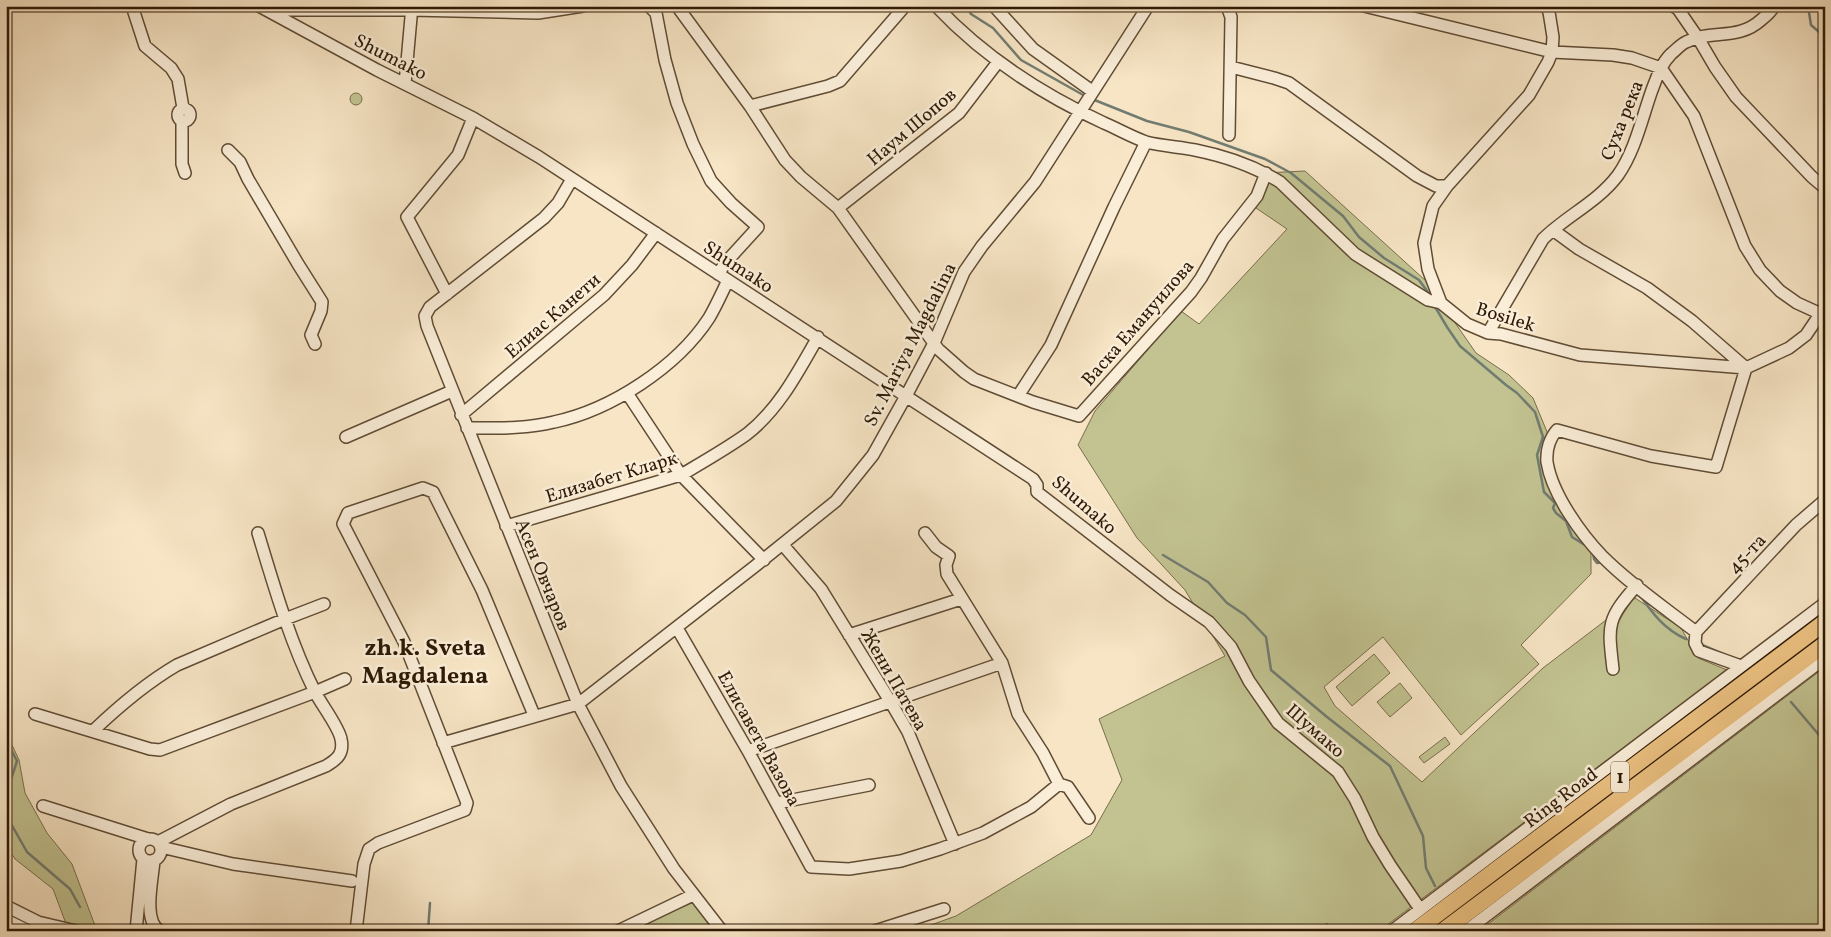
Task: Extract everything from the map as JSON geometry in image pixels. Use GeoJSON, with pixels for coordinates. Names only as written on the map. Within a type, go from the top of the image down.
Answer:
{"type":"FeatureCollection","features":[{"type":"Feature","properties":{"kind":"highway","name":"Ring Road"},"geometry":{"type":"LineString","coordinates":[[1415,931],[1825,622]]}},
{"type":"Feature","properties":{"kind":"highway","name":"Ring Road"},"geometry":{"type":"LineString","coordinates":[[1444,931],[1825,644]]}},
{"type":"Feature","properties":{"kind":"street"},"geometry":{"type":"LineString","coordinates":[[132,6],[145,46],[171,68],[178,79],[183,108],[179,110],[178,114],[182,121],[182,164],[185,173]]}},
{"type":"Feature","properties":{"kind":"street"},"geometry":{"type":"LineString","coordinates":[[263,8],[412,8],[538,13],[582,6]]}},
{"type":"Feature","properties":{"kind":"street"},"geometry":{"type":"LineString","coordinates":[[649,6],[656,13],[677,103],[693,144],[711,181],[758,227],[727,261],[718,274]]}},
{"type":"Feature","properties":{"kind":"street"},"geometry":{"type":"LineString","coordinates":[[677,6],[750,106],[785,160],[801,177],[838,208],[944,355],[969,376],[1018,396],[1051,346],[1114,207],[1146,142]]}},
{"type":"Feature","properties":{"kind":"street"},"geometry":{"type":"LineString","coordinates":[[750,106],[828,86],[840,81],[905,6]]}},
{"type":"Feature","properties":{"kind":"street"},"geometry":{"type":"LineString","coordinates":[[936,6],[957,28],[998,62],[1037,89],[1079,112],[1146,142],[1196,150],[1241,162],[1266,173],[1280,182],[1355,254],[1428,300],[1441,303]]}},
{"type":"Feature","properties":{"kind":"street"},"geometry":{"type":"LineString","coordinates":[[994,6],[1033,49],[1092,91]]}},
{"type":"Feature","properties":{"kind":"street","name":"Sv. Mariya Magdalina"},"geometry":{"type":"LineString","coordinates":[[578,704],[764,560],[836,501],[872,455],[906,396],[934,343],[964,272],[982,246],[1035,182],[1148,6]]}},
{"type":"Feature","properties":{"kind":"street"},"geometry":{"type":"LineString","coordinates":[[1227,6],[1231,17],[1229,135]]}},
{"type":"Feature","properties":{"kind":"street"},"geometry":{"type":"LineString","coordinates":[[1364,6],[1552,52],[1613,55],[1632,58],[1661,68],[1694,116],[1745,246],[1760,270],[1780,291],[1797,303],[1823,310]]}},
{"type":"Feature","properties":{"kind":"street"},"geometry":{"type":"LineString","coordinates":[[1441,303],[1428,269],[1424,244],[1433,206],[1447,186],[1529,95],[1552,52],[1553,37],[1549,12],[1546,6]]}},
{"type":"Feature","properties":{"kind":"street"},"geometry":{"type":"LineString","coordinates":[[1673,6],[1678,9],[1736,97],[1812,177],[1825,188]]}},
{"type":"Feature","properties":{"kind":"street","name":"Суха река"},"geometry":{"type":"LineString","coordinates":[[1488,333],[1543,239],[1600,194],[1618,175],[1630,152],[1661,68],[1670,55],[1685,42],[1698,38],[1733,34],[1754,27],[1774,6]]}},
{"type":"Feature","properties":{"kind":"street","name":"Shumako"},"geometry":{"type":"LineString","coordinates":[[263,8],[473,118],[539,157],[818,337],[1033,479],[1037,485],[1037,492],[1170,595],[1209,622],[1231,647],[1249,681],[1278,723],[1338,772],[1355,799],[1373,837],[1390,866],[1420,909]]}},
{"type":"Feature","properties":{"kind":"street"},"geometry":{"type":"LineString","coordinates":[[405,84],[412,8]]}},
{"type":"Feature","properties":{"kind":"street","name":"Наум Шопов"},"geometry":{"type":"LineString","coordinates":[[838,208],[959,113],[998,62]]}},
{"type":"Feature","properties":{"kind":"street"},"geometry":{"type":"LineString","coordinates":[[1231,67],[1289,83],[1417,176],[1436,186],[1447,186]]}},
{"type":"Feature","properties":{"kind":"street"},"geometry":{"type":"LineString","coordinates":[[473,118],[458,155],[407,217],[447,294],[544,218],[558,203],[572,179]]}},
{"type":"Feature","properties":{"kind":"street"},"geometry":{"type":"LineString","coordinates":[[228,150],[240,162],[248,179],[322,302],[321,311],[311,335],[316,344]]}},
{"type":"Feature","properties":{"kind":"street","name":"Васка Емануилова"},"geometry":{"type":"LineString","coordinates":[[1018,396],[1079,416],[1191,292],[1223,239],[1258,196],[1266,173]]}},
{"type":"Feature","properties":{"kind":"street"},"geometry":{"type":"LineString","coordinates":[[1553,230],[1578,248],[1647,288],[1692,321],[1746,368],[1716,467],[1651,456],[1557,430],[1550,439],[1547,461],[1556,488],[1567,510],[1604,558],[1696,632],[1695,643],[1699,651],[1741,666]]}},
{"type":"Feature","properties":{"kind":"street","name":"Елиас Канети"},"geometry":{"type":"LineString","coordinates":[[461,415],[604,296],[632,265],[656,233]]}},
{"type":"Feature","properties":{"kind":"street"},"geometry":{"type":"LineString","coordinates":[[467,428],[508,428],[554,422],[585,413],[627,393],[661,369],[695,336],[709,317],[728,280]]}},
{"type":"Feature","properties":{"kind":"street","name":"Асен Овчаров"},"geometry":{"type":"LineString","coordinates":[[447,294],[430,307],[425,316],[426,326],[578,704],[621,786],[674,869],[722,931]]}},
{"type":"Feature","properties":{"kind":"street","name":"Bosilek"},"geometry":{"type":"LineString","coordinates":[[1441,303],[1467,324],[1488,333],[1501,334],[1580,355],[1746,368],[1789,348],[1806,335],[1823,310]]}},
{"type":"Feature","properties":{"kind":"street","name":"Елизабет Кларк"},"geometry":{"type":"LineString","coordinates":[[506,526],[681,474],[747,433],[770,411],[792,383],[818,337]]}},
{"type":"Feature","properties":{"kind":"street"},"geometry":{"type":"LineString","coordinates":[[346,437],[452,391]]}},
{"type":"Feature","properties":{"kind":"street"},"geometry":{"type":"LineString","coordinates":[[627,393],[681,474],[764,560]]}},
{"type":"Feature","properties":{"kind":"street"},"geometry":{"type":"LineString","coordinates":[[356,931],[364,864],[369,849],[378,843],[465,810],[467,803],[404,642],[343,524],[348,513],[423,488],[433,492],[482,590],[534,715]]}},
{"type":"Feature","properties":{"kind":"street","name":"45-та"},"geometry":{"type":"LineString","coordinates":[[1696,632],[1796,525],[1825,500]]}},
{"type":"Feature","properties":{"kind":"street"},"geometry":{"type":"LineString","coordinates":[[149,860],[140,854],[152,844],[231,804],[326,766],[337,760],[342,750],[341,736],[315,692],[285,619],[258,533]]}},
{"type":"Feature","properties":{"kind":"street"},"geometry":{"type":"LineString","coordinates":[[925,533],[936,547],[949,556],[946,565],[947,574],[1002,663],[1018,714],[1059,784],[1068,787],[1089,818]]}},
{"type":"Feature","properties":{"kind":"street","name":"Жени Патева"},"geometry":{"type":"LineString","coordinates":[[782,545],[820,589],[908,732],[955,844]]}},
{"type":"Feature","properties":{"kind":"street"},"geometry":{"type":"LineString","coordinates":[[1613,669],[1610,636],[1611,623],[1615,611],[1637,586]]}},
{"type":"Feature","properties":{"kind":"street"},"geometry":{"type":"LineString","coordinates":[[850,635],[962,599]]}},
{"type":"Feature","properties":{"kind":"street"},"geometry":{"type":"LineString","coordinates":[[1392,931],[1825,603]]}},
{"type":"Feature","properties":{"kind":"street"},"geometry":{"type":"LineString","coordinates":[[94,731],[106,719],[165,672],[177,665],[324,604]]}},
{"type":"Feature","properties":{"kind":"street","name":"Елисавета Вазова"},"geometry":{"type":"LineString","coordinates":[[677,628],[748,751],[811,867],[849,869],[901,861],[955,844]]}},
{"type":"Feature","properties":{"kind":"street"},"geometry":{"type":"LineString","coordinates":[[1466,931],[1825,658]]}},
{"type":"Feature","properties":{"kind":"street"},"geometry":{"type":"LineString","coordinates":[[748,751],[1002,663]]}},
{"type":"Feature","properties":{"kind":"street"},"geometry":{"type":"LineString","coordinates":[[36,714],[150,749],[160,750],[345,679]]}},
{"type":"Feature","properties":{"kind":"street"},"geometry":{"type":"LineString","coordinates":[[443,743],[534,715],[578,704]]}},
{"type":"Feature","properties":{"kind":"street"},"geometry":{"type":"LineString","coordinates":[[955,844],[983,833],[1030,807],[1059,784]]}},
{"type":"Feature","properties":{"kind":"street"},"geometry":{"type":"LineString","coordinates":[[777,803],[870,785]]}},
{"type":"Feature","properties":{"kind":"street"},"geometry":{"type":"LineString","coordinates":[[43,806],[125,831],[152,844],[233,864],[352,881]]}},
{"type":"Feature","properties":{"kind":"street"},"geometry":{"type":"LineString","coordinates":[[149,860],[159,856],[152,844]]}},
{"type":"Feature","properties":{"kind":"street"},"geometry":{"type":"LineString","coordinates":[[136,931],[149,860]]}},
{"type":"Feature","properties":{"kind":"street"},"geometry":{"type":"LineString","coordinates":[[149,860],[149,911],[152,924],[160,931]]}},
{"type":"Feature","properties":{"kind":"street"},"geometry":{"type":"LineString","coordinates":[[618,931],[694,895]]}},
{"type":"Feature","properties":{"kind":"street"},"geometry":{"type":"LineString","coordinates":[[6,906],[38,922],[76,931]]}},
{"type":"Feature","properties":{"kind":"street"},"geometry":{"type":"LineString","coordinates":[[875,931],[944,909]]}},
{"type":"Feature","properties":{"kind":"street"},"geometry":{"type":"LineString","coordinates":[[6,920],[28,931]]}},
{"type":"Feature","properties":{"kind":"green space"},"geometry":{"type":"Polygon","coordinates":[[[358,93],[361,94],[361,104],[354,105],[351,104],[350,97],[351,94],[358,93]]]}},
{"type":"Feature","properties":{"kind":"green space"},"geometry":{"type":"Polygon","coordinates":[[[1305,171],[1426,281],[1476,353],[1509,375],[1533,398],[1550,439],[1555,488],[1591,543],[1591,574],[1521,645],[1539,664],[1461,735],[1383,637],[1324,687],[1335,706],[1422,782],[1543,668],[1635,598],[1681,628],[1698,658],[1727,670],[1379,931],[1331,931],[1327,923],[1318,931],[914,931],[956,916],[1091,835],[1122,780],[1099,719],[1225,656],[1185,590],[1137,538],[1078,445],[1095,411],[1181,311],[1199,324],[1287,229],[1256,208],[1264,173],[1305,171]]]}},
{"type":"Feature","properties":{"kind":"green space"},"geometry":{"type":"Polygon","coordinates":[[[1811,620],[1777,648],[1404,931],[1400,931],[1811,620]]]}},
{"type":"Feature","properties":{"kind":"green space"},"geometry":{"type":"Polygon","coordinates":[[[1825,629],[1825,633],[1432,931],[1427,931],[1825,629]]]}},
{"type":"Feature","properties":{"kind":"green space"},"geometry":{"type":"Polygon","coordinates":[[[1374,654],[1390,673],[1352,706],[1336,687],[1374,654]]]}},
{"type":"Feature","properties":{"kind":"green space"},"geometry":{"type":"Polygon","coordinates":[[[1825,667],[1825,931],[1479,931],[1825,667]]]}},
{"type":"Feature","properties":{"kind":"green space"},"geometry":{"type":"Polygon","coordinates":[[[1400,683],[1412,698],[1390,717],[1377,702],[1400,683]]]}},
{"type":"Feature","properties":{"kind":"green space"},"geometry":{"type":"Polygon","coordinates":[[[6,732],[19,760],[25,793],[47,833],[72,864],[97,931],[68,929],[53,889],[15,859],[6,845],[6,732]]]}},
{"type":"Feature","properties":{"kind":"green space"},"geometry":{"type":"Polygon","coordinates":[[[1445,737],[1450,744],[1424,763],[1419,757],[1445,737]]]}},
{"type":"Feature","properties":{"kind":"green space"},"geometry":{"type":"Polygon","coordinates":[[[694,902],[713,931],[628,931],[694,902]]]}},
{"type":"Feature","properties":{"kind":"waterway"},"geometry":{"type":"LineString","coordinates":[[966,6],[971,14],[993,28],[1021,60],[1085,96]]}},
{"type":"Feature","properties":{"kind":"waterway"},"geometry":{"type":"LineString","coordinates":[[1808,6],[1811,25],[1825,37]]}},
{"type":"Feature","properties":{"kind":"waterway"},"geometry":{"type":"LineString","coordinates":[[1092,99],[1147,121],[1189,132],[1265,159],[1291,173],[1343,216],[1359,237],[1384,258],[1419,280],[1430,295]]}},
{"type":"Feature","properties":{"kind":"waterway"},"geometry":{"type":"LineString","coordinates":[[1434,305],[1460,346],[1517,393],[1535,412],[1543,437],[1537,455],[1544,492],[1555,503],[1553,508],[1566,521],[1572,537],[1588,547]]}},
{"type":"Feature","properties":{"kind":"waterway"},"geometry":{"type":"LineString","coordinates":[[1593,552],[1597,563],[1603,562]]}},
{"type":"Feature","properties":{"kind":"waterway"},"geometry":{"type":"LineString","coordinates":[[1163,555],[1208,582],[1227,603],[1245,615],[1266,637],[1271,670],[1390,766],[1423,836],[1426,868],[1435,886]]}},
{"type":"Feature","properties":{"kind":"waterway"},"geometry":{"type":"LineString","coordinates":[[1640,595],[1660,620],[1672,631],[1686,639]]}},
{"type":"Feature","properties":{"kind":"waterway"},"geometry":{"type":"LineString","coordinates":[[1700,644],[1723,654]]}},
{"type":"Feature","properties":{"kind":"waterway"},"geometry":{"type":"LineString","coordinates":[[1791,702],[1825,742]]}},
{"type":"Feature","properties":{"kind":"waterway"},"geometry":{"type":"LineString","coordinates":[[6,740],[17,761],[6,795]]}},
{"type":"Feature","properties":{"kind":"waterway"},"geometry":{"type":"LineString","coordinates":[[6,805],[10,822],[27,852],[70,889],[80,907]]}},
{"type":"Feature","properties":{"kind":"waterway"},"geometry":{"type":"LineString","coordinates":[[428,931],[430,903]]}},
{"type":"Feature","properties":{"kind":"district","name":"zh.k. Sveta Magdalena"},"geometry":{"type":"Point","coordinates":[425,661]}}]}
